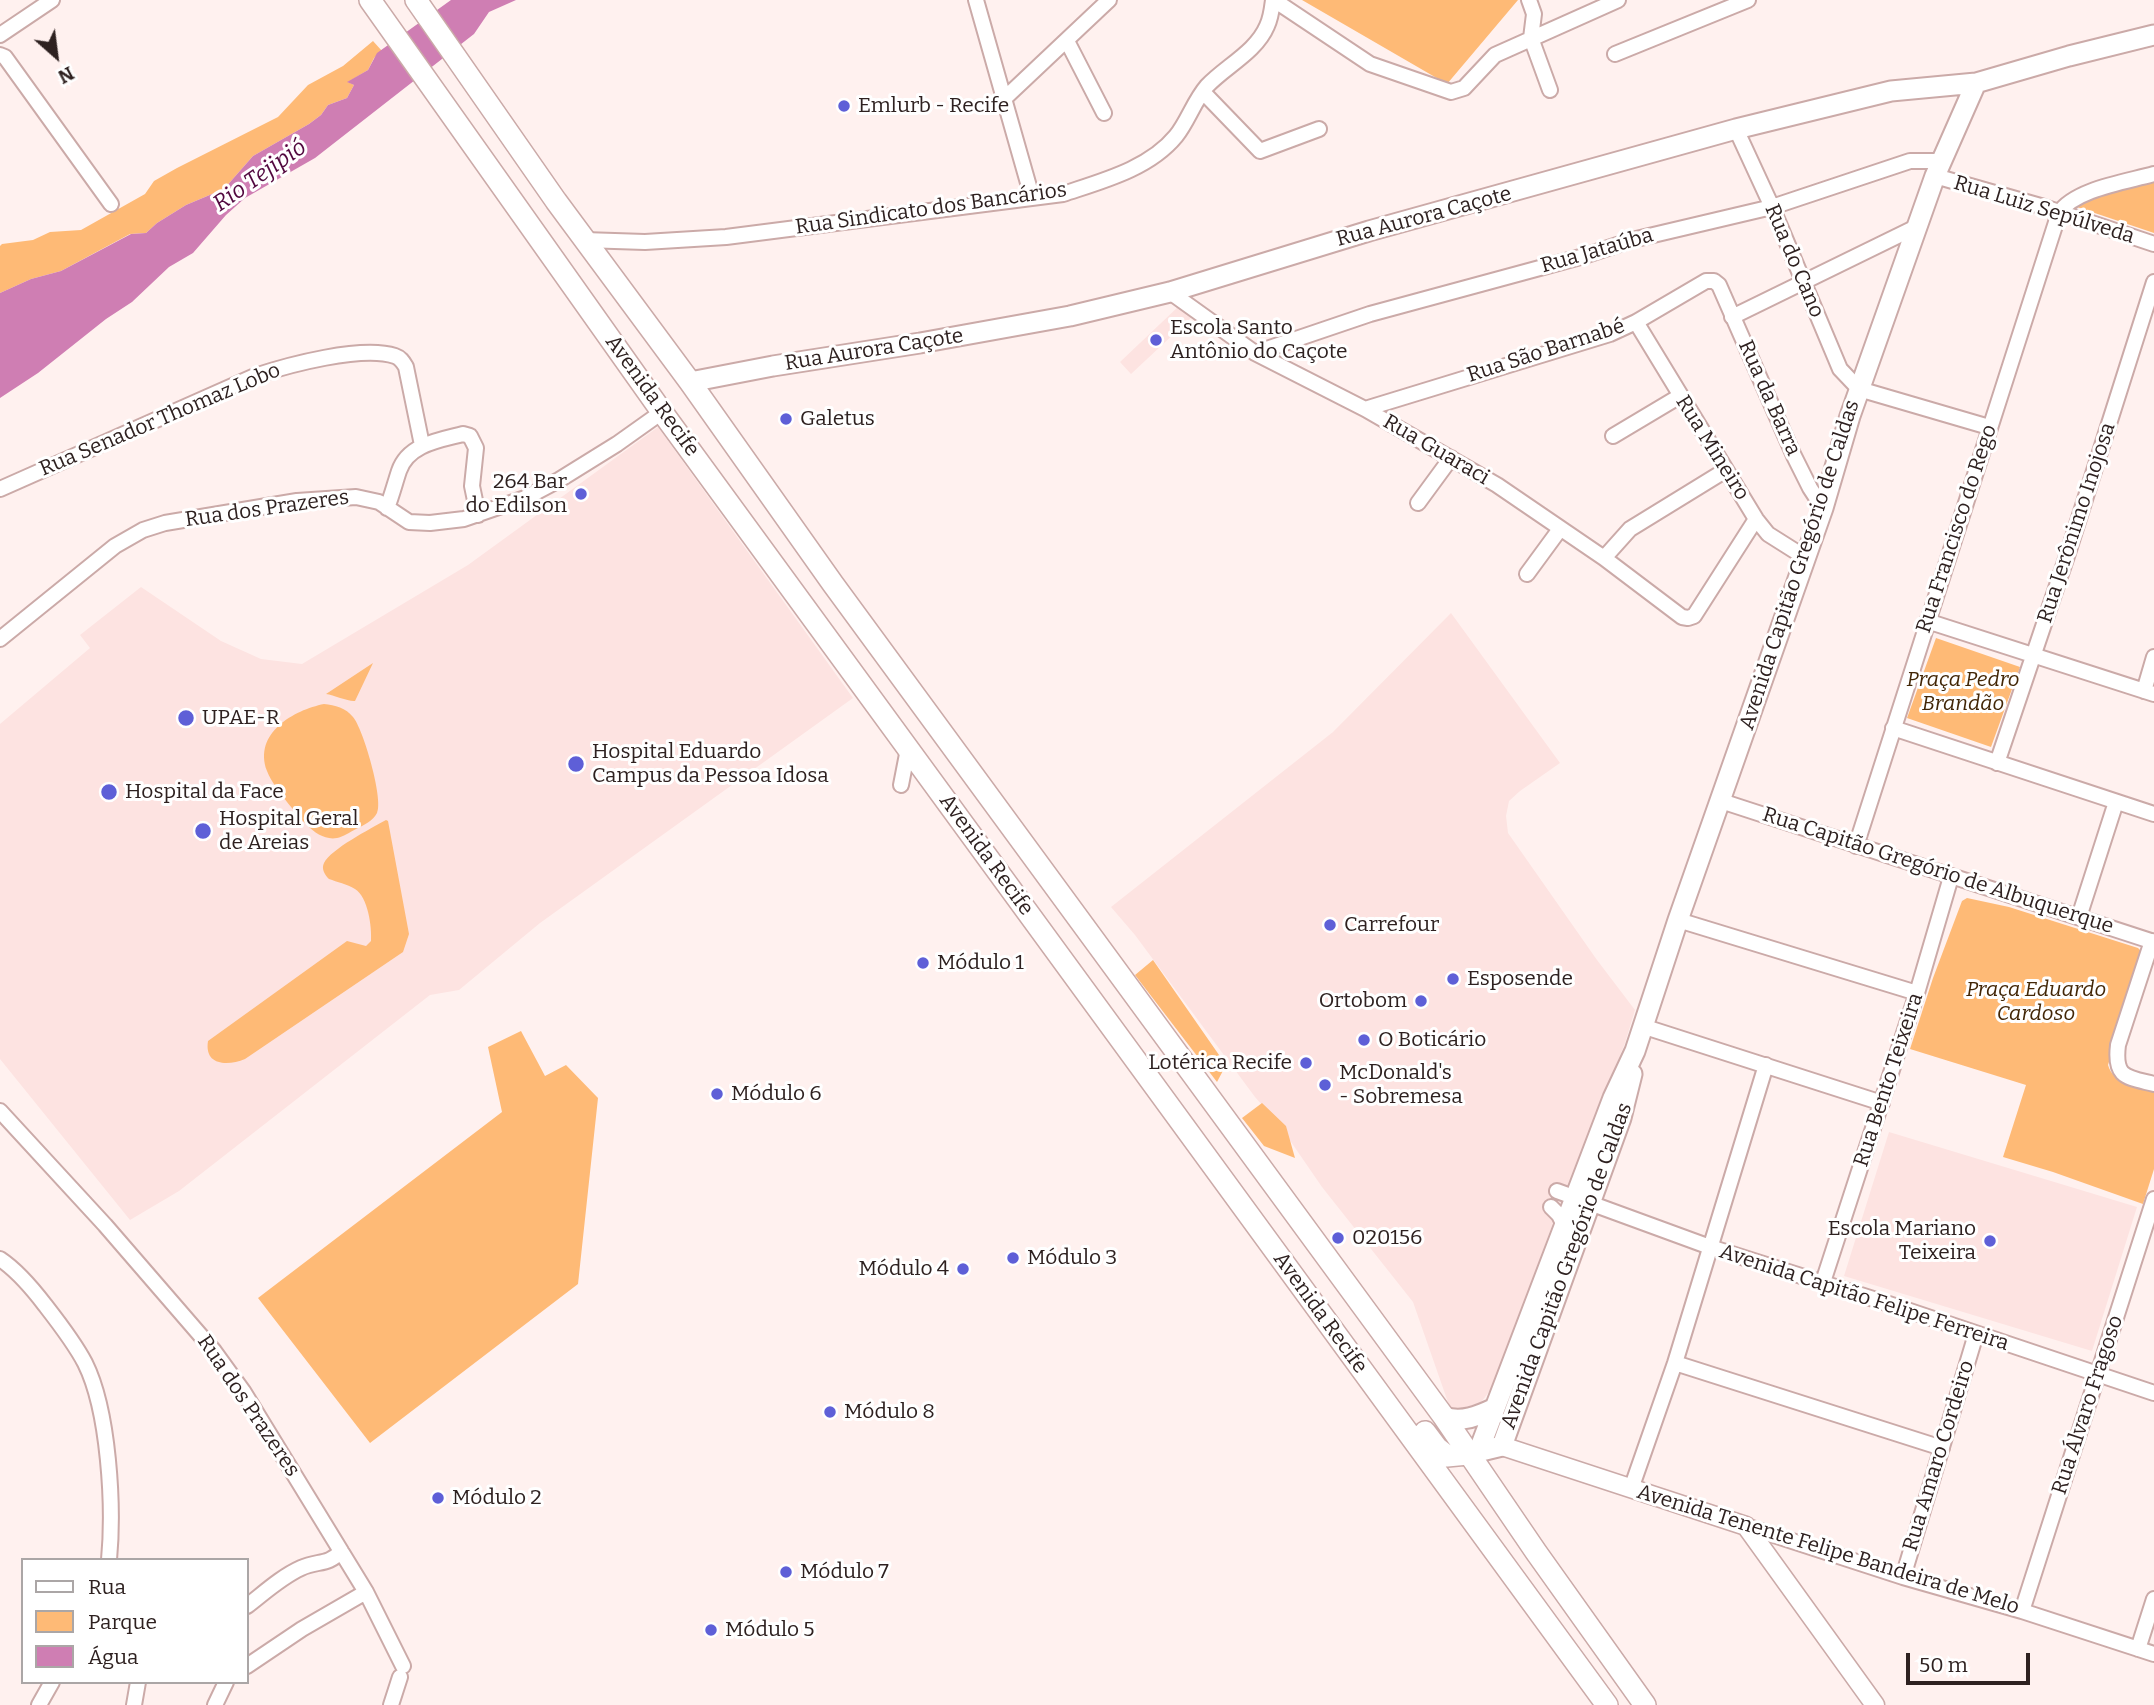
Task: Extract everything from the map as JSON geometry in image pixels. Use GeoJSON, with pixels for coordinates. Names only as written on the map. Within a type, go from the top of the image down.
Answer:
{"type":"FeatureCollection","features":[{"type":"Feature","properties":{"kind":"main road","name":"Avenida Recife"},"geometry":{"type":"LineString","coordinates":[[370,0],[662,412],[1607,1705]]}},
{"type":"Feature","properties":{"kind":"main road","name":"Avenida Recife"},"geometry":{"type":"LineString","coordinates":[[418,1],[584,240],[690,382],[960,759],[1444,1417],[1473,1452],[1645,1705]]}},
{"type":"Feature","properties":{"kind":"main road","name":"Rua Aurora Caçote"},"geometry":{"type":"LineString","coordinates":[[690,382],[1058,318],[1170,292],[1369,231],[1736,129],[1891,91],[1976,83],[2154,35]]}},
{"type":"Feature","properties":{"kind":"main road","name":"Avenida Capitão Gregório de Caldas"},"geometry":{"type":"LineString","coordinates":[[1444,1417],[1452,1420],[1468,1419],[1495,1408],[1574,1198],[1630,1087],[1634,1051],[1642,1026],[1824,508],[1859,389],[1937,168],[1976,83]]}},
{"type":"Feature","properties":{"kind":"main road","name":"Avenida Capitão Gregório de Caldas"},"geometry":{"type":"LineString","coordinates":[[1473,1452],[1502,1446],[1574,1198]]}},
{"type":"Feature","properties":{"kind":"main road"},"geometry":{"type":"LineString","coordinates":[[1287,1268],[1315,1289],[1443,1454],[1451,1457],[1473,1452],[1495,1408]]}},
{"type":"Feature","properties":{"kind":"street"},"geometry":{"type":"LineString","coordinates":[[52,0],[1,33],[2,56],[111,204]]}},
{"type":"Feature","properties":{"kind":"street"},"geometry":{"type":"LineString","coordinates":[[1005,98],[1109,0]]}},
{"type":"Feature","properties":{"kind":"street"},"geometry":{"type":"LineString","coordinates":[[1274,0],[1370,64],[1451,92],[1464,88],[1494,55],[1618,0]]}},
{"type":"Feature","properties":{"kind":"street","name":"Rua Sindicato dos Bancários"},"geometry":{"type":"LineString","coordinates":[[584,240],[645,242],[726,237],[1063,194],[1104,181],[1161,150],[1176,135],[1194,102],[1259,38],[1267,26],[1274,0]]}},
{"type":"Feature","properties":{"kind":"street"},"geometry":{"type":"LineString","coordinates":[[1529,0],[1534,14],[1531,38],[1550,90]]}},
{"type":"Feature","properties":{"kind":"street"},"geometry":{"type":"LineString","coordinates":[[1615,54],[1748,0]]}},
{"type":"Feature","properties":{"kind":"street"},"geometry":{"type":"LineString","coordinates":[[981,3],[1032,197]]}},
{"type":"Feature","properties":{"kind":"street"},"geometry":{"type":"LineString","coordinates":[[1067,41],[1104,113]]}},
{"type":"Feature","properties":{"kind":"street"},"geometry":{"type":"LineString","coordinates":[[1203,92],[1260,151],[1319,129]]}},
{"type":"Feature","properties":{"kind":"street","name":"Rua do Cano"},"geometry":{"type":"LineString","coordinates":[[1736,129],[1840,369],[1859,389]]}},
{"type":"Feature","properties":{"kind":"street","name":"Rua Jataúba"},"geometry":{"type":"LineString","coordinates":[[1255,353],[1370,314],[1584,256],[1632,240],[1772,207],[1910,161],[1937,168]]}},
{"type":"Feature","properties":{"kind":"street","name":"Rua Luiz Sepúlveda"},"geometry":{"type":"LineString","coordinates":[[1937,168],[2059,213],[2154,244]]}},
{"type":"Feature","properties":{"kind":"street"},"geometry":{"type":"LineString","coordinates":[[2059,213],[2065,204],[2080,195],[2154,174]]}},
{"type":"Feature","properties":{"kind":"street","name":"Rua Francisco do Rego"},"geometry":{"type":"LineString","coordinates":[[1856,846],[2059,213]]}},
{"type":"Feature","properties":{"kind":"street"},"geometry":{"type":"LineString","coordinates":[[1732,317],[1916,228]]}},
{"type":"Feature","properties":{"kind":"street","name":"Rua São Barnabé"},"geometry":{"type":"LineString","coordinates":[[1364,409],[1573,347],[1636,322],[1706,281],[1714,281],[1719,285]]}},
{"type":"Feature","properties":{"kind":"street","name":"Rua Jerônimo Inojosa"},"geometry":{"type":"LineString","coordinates":[[1997,763],[2154,282]]}},
{"type":"Feature","properties":{"kind":"street","name":"Rua da Barra"},"geometry":{"type":"LineString","coordinates":[[1719,285],[1794,456],[1810,488],[1824,508]]}},
{"type":"Feature","properties":{"kind":"street","name":"Rua Guaraci"},"geometry":{"type":"LineString","coordinates":[[1170,292],[1255,353],[1364,409],[1497,485],[1604,558],[1673,612],[1688,618],[1694,616],[1756,519]]}},
{"type":"Feature","properties":{"kind":"street","name":"Rua Mineiro"},"geometry":{"type":"LineString","coordinates":[[1636,322],[1756,519],[1768,534],[1806,558]]}},
{"type":"Feature","properties":{"kind":"street","name":"Rua Senador Thomaz Lobo"},"geometry":{"type":"LineString","coordinates":[[0,489],[255,376],[326,357],[381,354],[402,359],[422,445]]}},
{"type":"Feature","properties":{"kind":"street"},"geometry":{"type":"LineString","coordinates":[[1859,389],[1989,427]]}},
{"type":"Feature","properties":{"kind":"street"},"geometry":{"type":"LineString","coordinates":[[1613,436],[1680,397]]}},
{"type":"Feature","properties":{"kind":"street","name":"Rua dos Prazeres"},"geometry":{"type":"LineString","coordinates":[[0,639],[115,547],[143,530],[165,523],[297,501],[356,497],[370,499],[409,522],[430,523],[464,519],[524,498],[559,480],[662,412]]}},
{"type":"Feature","properties":{"kind":"street"},"geometry":{"type":"LineString","coordinates":[[387,508],[400,468],[422,445],[463,435],[470,436],[474,441],[476,461],[472,486],[478,514]]}},
{"type":"Feature","properties":{"kind":"street"},"geometry":{"type":"LineString","coordinates":[[1418,503],[1451,458]]}},
{"type":"Feature","properties":{"kind":"street"},"geometry":{"type":"LineString","coordinates":[[1604,558],[1617,542],[1647,517],[1726,470]]}},
{"type":"Feature","properties":{"kind":"street"},"geometry":{"type":"LineString","coordinates":[[1527,574],[1560,529]]}},
{"type":"Feature","properties":{"kind":"street"},"geometry":{"type":"LineString","coordinates":[[1927,621],[2149,693],[2154,657]]}},
{"type":"Feature","properties":{"kind":"street"},"geometry":{"type":"LineString","coordinates":[[1893,728],[2154,814]]}},
{"type":"Feature","properties":{"kind":"street"},"geometry":{"type":"LineString","coordinates":[[901,785],[908,749]]}},
{"type":"Feature","properties":{"kind":"street","name":"Rua Capitão Gregório de Albuquerque"},"geometry":{"type":"LineString","coordinates":[[1721,801],[2153,941]]}},
{"type":"Feature","properties":{"kind":"street"},"geometry":{"type":"LineString","coordinates":[[2079,918],[2116,802]]}},
{"type":"Feature","properties":{"kind":"street","name":"Rua Bento Teixeira"},"geometry":{"type":"LineString","coordinates":[[1823,1282],[1882,1104],[1951,877]]}},
{"type":"Feature","properties":{"kind":"street"},"geometry":{"type":"LineString","coordinates":[[1678,920],[1917,993]]}},
{"type":"Feature","properties":{"kind":"street"},"geometry":{"type":"LineString","coordinates":[[2153,941],[2118,1045],[2116,1059],[2118,1067],[2126,1077],[2154,1084]]}},
{"type":"Feature","properties":{"kind":"street"},"geometry":{"type":"LineString","coordinates":[[1642,1026],[1882,1104]]}},
{"type":"Feature","properties":{"kind":"street"},"geometry":{"type":"LineString","coordinates":[[1632,1489],[1675,1363],[1766,1066]]}},
{"type":"Feature","properties":{"kind":"street","name":"Rua dos Prazeres"},"geometry":{"type":"LineString","coordinates":[[0,1111],[79,1196],[215,1351],[243,1391],[366,1592],[402,1671],[391,1705]]}},
{"type":"Feature","properties":{"kind":"street","name":"Avenida Capitão Felipe Ferreira"},"geometry":{"type":"LineString","coordinates":[[1574,1198],[1710,1247],[1823,1282],[2154,1394]]}},
{"type":"Feature","properties":{"kind":"street","name":"Rua Álvaro Fragoso"},"geometry":{"type":"LineString","coordinates":[[2022,1611],[2154,1199]]}},
{"type":"Feature","properties":{"kind":"street"},"geometry":{"type":"LineString","coordinates":[[1551,1207],[1561,1217],[1564,1225]]}},
{"type":"Feature","properties":{"kind":"street"},"geometry":{"type":"LineString","coordinates":[[0,1259],[24,1280],[64,1329],[85,1363],[94,1386],[103,1427],[109,1479],[110,1558]]}},
{"type":"Feature","properties":{"kind":"street","name":"Rua Amaro Cordeiro"},"geometry":{"type":"LineString","coordinates":[[1903,1577],[1976,1334]]}},
{"type":"Feature","properties":{"kind":"street"},"geometry":{"type":"LineString","coordinates":[[1675,1363],[1942,1448]]}},
{"type":"Feature","properties":{"kind":"street","name":"Avenida Tenente Felipe Bandeira de Melo"},"geometry":{"type":"LineString","coordinates":[[1502,1446],[1903,1577],[2022,1611],[2154,1654]]}},
{"type":"Feature","properties":{"kind":"street"},"geometry":{"type":"LineString","coordinates":[[1746,1526],[1875,1705]]}},
{"type":"Feature","properties":{"kind":"street"},"geometry":{"type":"LineString","coordinates":[[248,1605],[302,1568],[332,1561],[341,1551]]}},
{"type":"Feature","properties":{"kind":"street"},"geometry":{"type":"LineString","coordinates":[[248,1666],[302,1629],[366,1592]]}},
{"type":"Feature","properties":{"kind":"street"},"geometry":{"type":"LineString","coordinates":[[2138,1648],[2154,1598]]}},
{"type":"Feature","properties":{"kind":"street"},"geometry":{"type":"LineString","coordinates":[[39,1705],[51,1684]]}},
{"type":"Feature","properties":{"kind":"street"},"geometry":{"type":"LineString","coordinates":[[134,1705],[138,1684]]}},
{"type":"Feature","properties":{"kind":"street"},"geometry":{"type":"LineString","coordinates":[[215,1705],[225,1684]]}},
{"type":"Feature","properties":{"kind":"shaded area","name":"Escola Santo Antônio do Caçote"},"geometry":{"type":"Polygon","coordinates":[[[1180,305],[1192,317],[1131,374],[1120,362],[1180,305]]]}},
{"type":"Feature","properties":{"kind":"shaded area","name":"Hospital Geral de Areias"},"geometry":{"type":"Polygon","coordinates":[[[658,427],[853,698],[540,923],[459,990],[430,995],[179,1191],[130,1220],[0,1059],[0,724],[90,648],[80,635],[141,587],[221,641],[261,659],[302,664],[468,565],[658,427]]]}},
{"type":"Feature","properties":{"kind":"shaded area"},"geometry":{"type":"Polygon","coordinates":[[[1451,613],[1560,763],[1509,801],[1506,816],[1508,833],[1635,1010],[1625,1043],[1553,1223],[1495,1384],[1482,1401],[1469,1408],[1450,1408],[1413,1302],[1322,1187],[1278,1123],[1255,1097],[1135,935],[1111,907],[1333,732],[1451,613]]]}},
{"type":"Feature","properties":{"kind":"shaded area","name":"Escola Mariano Teixeira"},"geometry":{"type":"Polygon","coordinates":[[[1889,1132],[2137,1207],[2092,1351],[1844,1276],[1889,1132]]]}},
{"type":"Feature","properties":{"kind":"green space"},"geometry":{"type":"Polygon","coordinates":[[[1302,0],[1518,0],[1447,84],[1302,0]]]}},
{"type":"Feature","properties":{"kind":"green space"},"geometry":{"type":"Polygon","coordinates":[[[373,41],[382,51],[374,58],[368,70],[348,82],[354,85],[347,98],[328,105],[321,115],[309,124],[253,156],[224,189],[186,205],[146,233],[130,234],[61,271],[31,279],[0,293],[2,244],[33,240],[50,232],[81,230],[145,194],[154,181],[278,117],[308,85],[343,66],[373,41]]]}},
{"type":"Feature","properties":{"kind":"green space"},"geometry":{"type":"Polygon","coordinates":[[[2154,180],[2154,233],[2068,204],[2154,180]]]}},
{"type":"Feature","properties":{"kind":"green space","name":"Praça Pedro Brandão"},"geometry":{"type":"Polygon","coordinates":[[[1936,638],[2020,667],[1991,747],[1907,718],[1936,638]]]}},
{"type":"Feature","properties":{"kind":"green space"},"geometry":{"type":"Polygon","coordinates":[[[373,663],[355,701],[326,694],[373,663]]]}},
{"type":"Feature","properties":{"kind":"green space"},"geometry":{"type":"Polygon","coordinates":[[[324,704],[344,709],[357,724],[378,794],[377,813],[373,818],[337,838],[322,836],[302,820],[271,779],[264,757],[266,745],[279,725],[300,712],[324,704]]]}},
{"type":"Feature","properties":{"kind":"green space"},"geometry":{"type":"Polygon","coordinates":[[[386,820],[409,934],[403,952],[245,1059],[231,1063],[213,1060],[208,1041],[347,941],[366,946],[371,941],[370,921],[363,899],[355,889],[329,879],[323,865],[342,846],[386,820]]]}},
{"type":"Feature","properties":{"kind":"green space","name":"Praça Eduardo Cardoso"},"geometry":{"type":"Polygon","coordinates":[[[1967,898],[2009,907],[2141,951],[2108,1065],[2120,1080],[2154,1090],[2154,1169],[2143,1204],[2003,1157],[2026,1085],[1910,1049],[1962,901],[1967,898]]]}},
{"type":"Feature","properties":{"kind":"green space"},"geometry":{"type":"Polygon","coordinates":[[[1153,960],[1226,1065],[1217,1082],[1135,975],[1153,960]]]}},
{"type":"Feature","properties":{"kind":"green space"},"geometry":{"type":"Polygon","coordinates":[[[521,1031],[545,1076],[566,1065],[598,1098],[578,1284],[370,1443],[258,1298],[502,1112],[488,1047],[521,1031]]]}},
{"type":"Feature","properties":{"kind":"green space"},"geometry":{"type":"Polygon","coordinates":[[[1262,1103],[1286,1126],[1295,1158],[1264,1146],[1242,1118],[1262,1103]]]}},
{"type":"Feature","properties":{"kind":"water","name":"Rio Tejipió"},"geometry":{"type":"Polygon","coordinates":[[[451,0],[516,0],[489,12],[474,34],[315,158],[245,198],[226,215],[193,253],[169,267],[132,302],[106,319],[38,373],[0,398],[0,293],[31,279],[61,271],[131,234],[146,233],[186,205],[224,189],[253,156],[309,124],[321,115],[328,105],[347,98],[354,85],[347,82],[368,70],[377,53],[451,0]]]}},
{"type":"Feature","properties":{"kind":"place","name":"Emlurb - Recife"},"geometry":{"type":"Point","coordinates":[844,106]}},
{"type":"Feature","properties":{"kind":"place","name":"Escola Santo Antônio do Caçote"},"geometry":{"type":"Point","coordinates":[1156,340]}},
{"type":"Feature","properties":{"kind":"place","name":"Galetus"},"geometry":{"type":"Point","coordinates":[786,419]}},
{"type":"Feature","properties":{"kind":"place","name":"264 Bar do Edilson"},"geometry":{"type":"Point","coordinates":[581,494]}},
{"type":"Feature","properties":{"kind":"place","name":"UPAE-R"},"geometry":{"type":"Point","coordinates":[186,718]}},
{"type":"Feature","properties":{"kind":"place","name":"Hospital Eduardo Campus da Pessoa Idosa"},"geometry":{"type":"Point","coordinates":[576,764]}},
{"type":"Feature","properties":{"kind":"place","name":"Hospital da Face"},"geometry":{"type":"Point","coordinates":[109,792]}},
{"type":"Feature","properties":{"kind":"place","name":"Hospital Geral de Areias"},"geometry":{"type":"Point","coordinates":[203,831]}},
{"type":"Feature","properties":{"kind":"place","name":"Carrefour"},"geometry":{"type":"Point","coordinates":[1330,925]}},
{"type":"Feature","properties":{"kind":"place","name":"Módulo 1"},"geometry":{"type":"Point","coordinates":[923,963]}},
{"type":"Feature","properties":{"kind":"place","name":"Esposende"},"geometry":{"type":"Point","coordinates":[1453,979]}},
{"type":"Feature","properties":{"kind":"place","name":"Ortobom"},"geometry":{"type":"Point","coordinates":[1421,1001]}},
{"type":"Feature","properties":{"kind":"place","name":"O Boticário"},"geometry":{"type":"Point","coordinates":[1364,1040]}},
{"type":"Feature","properties":{"kind":"place","name":"Lotérica Recife"},"geometry":{"type":"Point","coordinates":[1306,1063]}},
{"type":"Feature","properties":{"kind":"place","name":"McDonald's - Sobremesa"},"geometry":{"type":"Point","coordinates":[1325,1085]}},
{"type":"Feature","properties":{"kind":"place","name":"Módulo 6"},"geometry":{"type":"Point","coordinates":[717,1094]}},
{"type":"Feature","properties":{"kind":"place","name":"020156"},"geometry":{"type":"Point","coordinates":[1338,1238]}},
{"type":"Feature","properties":{"kind":"place","name":"Escola Mariano Teixeira"},"geometry":{"type":"Point","coordinates":[1990,1241]}},
{"type":"Feature","properties":{"kind":"place","name":"Módulo 3"},"geometry":{"type":"Point","coordinates":[1013,1258]}},
{"type":"Feature","properties":{"kind":"place","name":"Módulo 4"},"geometry":{"type":"Point","coordinates":[963,1269]}},
{"type":"Feature","properties":{"kind":"place","name":"Módulo 8"},"geometry":{"type":"Point","coordinates":[830,1412]}},
{"type":"Feature","properties":{"kind":"place","name":"Módulo 2"},"geometry":{"type":"Point","coordinates":[438,1498]}},
{"type":"Feature","properties":{"kind":"place","name":"Módulo 7"},"geometry":{"type":"Point","coordinates":[786,1572]}},
{"type":"Feature","properties":{"kind":"place","name":"Módulo 5"},"geometry":{"type":"Point","coordinates":[711,1630]}}]}
